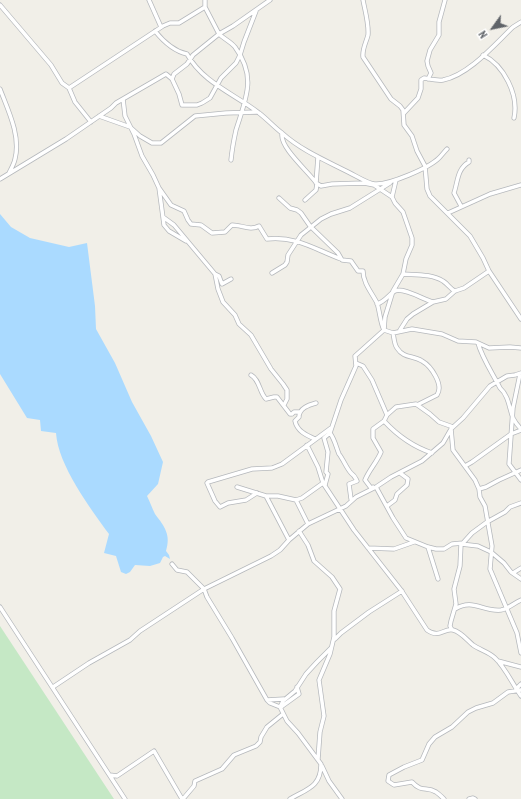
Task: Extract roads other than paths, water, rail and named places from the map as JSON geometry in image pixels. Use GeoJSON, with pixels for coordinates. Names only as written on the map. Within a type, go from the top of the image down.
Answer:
{"type":"FeatureCollection","features":[{"type":"Feature","properties":{"kind":"street"},"geometry":{"type":"LineString","coordinates":[[149,0],[161,27]]}},
{"type":"Feature","properties":{"kind":"street"},"geometry":{"type":"LineString","coordinates":[[205,0],[205,7],[219,34],[224,39],[229,41],[240,55],[247,69],[248,83],[245,103],[236,131],[231,160]]}},
{"type":"Feature","properties":{"kind":"street"},"geometry":{"type":"LineString","coordinates":[[172,79],[174,74],[206,43],[234,26],[270,0]]}},
{"type":"Feature","properties":{"kind":"street"},"geometry":{"type":"LineString","coordinates":[[363,0],[368,35],[362,52],[391,99],[400,106],[404,113],[404,125],[412,136],[425,168],[428,192],[430,196],[470,236],[479,249],[489,271],[521,319]]}},
{"type":"Feature","properties":{"kind":"street"},"geometry":{"type":"LineString","coordinates":[[428,79],[431,73],[428,66],[429,52],[439,34],[439,22],[445,0]]}},
{"type":"Feature","properties":{"kind":"street"},"geometry":{"type":"LineString","coordinates":[[0,5],[50,65],[62,83],[69,88],[75,102],[91,122]]}},
{"type":"Feature","properties":{"kind":"street"},"geometry":{"type":"LineString","coordinates":[[69,88],[161,27],[179,23],[205,7]]}},
{"type":"Feature","properties":{"kind":"street"},"geometry":{"type":"LineString","coordinates":[[0,179],[91,122],[123,99],[166,74],[172,79],[182,105],[202,103],[210,98],[221,78],[236,63],[256,11]]}},
{"type":"Feature","properties":{"kind":"street"},"geometry":{"type":"LineString","coordinates":[[404,113],[418,98],[421,90],[421,80],[424,78],[444,80],[470,67],[513,27],[521,22]]}},
{"type":"Feature","properties":{"kind":"street"},"geometry":{"type":"LineString","coordinates":[[155,31],[163,41],[180,53],[187,54],[190,60],[216,86],[258,112],[282,134],[318,157],[374,185],[392,197],[403,212],[412,238],[412,244],[406,259],[403,274],[392,293],[386,300],[377,304]]}},
{"type":"Feature","properties":{"kind":"street"},"geometry":{"type":"LineString","coordinates":[[483,55],[491,59],[498,67],[511,89],[515,108],[514,118]]}},
{"type":"Feature","properties":{"kind":"street"},"geometry":{"type":"LineString","coordinates":[[0,89],[9,112],[17,140],[15,159],[9,174]]}},
{"type":"Feature","properties":{"kind":"street"},"geometry":{"type":"LineString","coordinates":[[123,99],[124,116],[158,188],[161,198],[164,225],[168,231],[186,241]]}},
{"type":"Feature","properties":{"kind":"street"},"geometry":{"type":"LineString","coordinates":[[100,116],[130,127],[140,136],[152,143],[161,143],[195,116],[258,112]]}},
{"type":"Feature","properties":{"kind":"street"},"geometry":{"type":"LineString","coordinates":[[282,134],[282,142],[316,184],[321,186],[352,183],[374,185],[394,181]]}},
{"type":"Feature","properties":{"kind":"street"},"geometry":{"type":"LineString","coordinates":[[272,273],[285,265],[288,255],[297,241],[320,219],[350,208],[394,181],[425,168],[438,159],[447,149]]}},
{"type":"Feature","properties":{"kind":"street"},"geometry":{"type":"LineString","coordinates":[[305,200],[316,190],[318,157]]}},
{"type":"Feature","properties":{"kind":"street"},"geometry":{"type":"LineString","coordinates":[[461,206],[454,193],[458,182],[459,172],[464,165],[469,162],[469,160]]}},
{"type":"Feature","properties":{"kind":"street"},"geometry":{"type":"LineString","coordinates":[[392,197],[394,181]]}},
{"type":"Feature","properties":{"kind":"street"},"geometry":{"type":"LineString","coordinates":[[448,213],[490,194],[521,185]]}},
{"type":"Feature","properties":{"kind":"street"},"geometry":{"type":"LineString","coordinates":[[158,188],[171,204],[184,211],[191,224],[201,225],[212,234],[224,232],[232,225],[252,228],[258,226],[267,239],[297,241],[342,260],[351,261],[358,271],[363,272],[363,277],[377,304],[381,324],[384,330],[394,333],[400,330],[412,329],[442,334],[458,341],[471,341],[489,348],[521,348]]}},
{"type":"Feature","properties":{"kind":"street"},"geometry":{"type":"LineString","coordinates":[[279,198],[290,208],[300,213],[311,228],[338,253],[342,260]]}},
{"type":"Feature","properties":{"kind":"street"},"geometry":{"type":"LineString","coordinates":[[163,217],[174,225],[215,274],[219,276],[222,284],[231,278]]}},
{"type":"Feature","properties":{"kind":"street"},"geometry":{"type":"LineString","coordinates":[[400,330],[407,319],[434,302],[446,299],[455,291],[464,288],[489,271]]}},
{"type":"Feature","properties":{"kind":"street"},"geometry":{"type":"LineString","coordinates":[[215,274],[218,289],[223,302],[235,315],[240,324],[251,335],[271,369],[287,390],[287,399],[284,405]]}},
{"type":"Feature","properties":{"kind":"street"},"geometry":{"type":"LineString","coordinates":[[403,274],[429,276],[444,282],[450,289],[455,291]]}},
{"type":"Feature","properties":{"kind":"street"},"geometry":{"type":"LineString","coordinates":[[392,293],[397,291],[410,293],[434,302]]}},
{"type":"Feature","properties":{"kind":"street"},"geometry":{"type":"LineString","coordinates":[[236,487],[266,496],[278,496],[296,500],[302,498],[324,484],[328,474],[326,472],[328,452],[324,438],[330,433],[343,394],[356,363],[355,356],[365,349],[370,342],[384,330],[385,316],[392,293]]}},
{"type":"Feature","properties":{"kind":"street"},"geometry":{"type":"LineString","coordinates":[[376,487],[371,488],[365,480],[368,471],[381,452],[373,438],[373,428],[384,421],[396,408],[417,405],[437,395],[440,389],[435,375],[423,361],[405,356],[397,349],[394,333]]}},
{"type":"Feature","properties":{"kind":"street"},"geometry":{"type":"LineString","coordinates":[[465,466],[511,434],[521,430],[513,417],[504,391],[497,382],[488,363],[483,358],[478,343]]}},
{"type":"Feature","properties":{"kind":"street"},"geometry":{"type":"LineString","coordinates":[[356,363],[363,366],[372,380],[387,416]]}},
{"type":"Feature","properties":{"kind":"street"},"geometry":{"type":"LineString","coordinates":[[53,687],[89,663],[130,640],[140,631],[204,589],[271,556],[280,550],[289,540],[308,524],[346,506],[351,500],[422,461],[443,443],[452,428],[463,418],[490,386],[508,376],[520,373],[516,391],[509,464],[521,480]]}},
{"type":"Feature","properties":{"kind":"street"},"geometry":{"type":"LineString","coordinates":[[251,375],[257,380],[262,394],[266,399],[274,397],[277,398],[291,414],[294,412],[299,412],[307,406],[316,403]]}},
{"type":"Feature","properties":{"kind":"street"},"geometry":{"type":"LineString","coordinates":[[417,405],[438,421],[452,428]]}},
{"type":"Feature","properties":{"kind":"street"},"geometry":{"type":"LineString","coordinates":[[299,412],[299,417],[295,421],[296,426],[300,431],[315,439]]}},
{"type":"Feature","properties":{"kind":"street"},"geometry":{"type":"LineString","coordinates":[[384,421],[392,430],[412,444],[432,453]]}},
{"type":"Feature","properties":{"kind":"street"},"geometry":{"type":"LineString","coordinates":[[257,493],[246,500],[228,503],[220,507],[207,484],[208,482],[252,469],[272,468],[282,464],[331,428]]}},
{"type":"Feature","properties":{"kind":"street"},"geometry":{"type":"LineString","coordinates":[[452,428],[453,450],[475,480],[479,489],[480,497],[485,506],[492,546],[490,569],[517,633],[521,653]]}},
{"type":"Feature","properties":{"kind":"street"},"geometry":{"type":"LineString","coordinates":[[330,433],[335,441],[334,444],[351,473],[355,475],[357,480],[349,484],[351,500]]}},
{"type":"Feature","properties":{"kind":"street"},"geometry":{"type":"LineString","coordinates":[[307,445],[318,467],[324,484],[354,530],[402,591],[427,630],[434,634],[452,630],[458,632],[474,645],[491,655],[498,661],[521,696]]}},
{"type":"Feature","properties":{"kind":"street"},"geometry":{"type":"LineString","coordinates":[[479,489],[521,470]]}},
{"type":"Feature","properties":{"kind":"street"},"geometry":{"type":"LineString","coordinates":[[387,506],[396,500],[397,494],[407,485],[408,479],[400,473]]}},
{"type":"Feature","properties":{"kind":"street"},"geometry":{"type":"LineString","coordinates":[[376,487],[404,536],[414,542],[428,547],[442,549],[452,544],[478,546],[491,552],[521,579]]}},
{"type":"Feature","properties":{"kind":"street"},"geometry":{"type":"LineString","coordinates":[[266,496],[289,540]]}},
{"type":"Feature","properties":{"kind":"street"},"geometry":{"type":"LineString","coordinates":[[296,500],[308,524]]}},
{"type":"Feature","properties":{"kind":"street"},"geometry":{"type":"LineString","coordinates":[[461,544],[466,541],[472,533],[487,522],[505,512],[510,507],[521,502]]}},
{"type":"Feature","properties":{"kind":"street"},"geometry":{"type":"LineString","coordinates":[[299,531],[308,545],[314,561],[332,577],[340,589],[335,604],[334,638],[332,648],[319,680],[324,716],[320,732],[318,759]]}},
{"type":"Feature","properties":{"kind":"street"},"geometry":{"type":"LineString","coordinates":[[368,548],[394,549],[414,542]]}},
{"type":"Feature","properties":{"kind":"street"},"geometry":{"type":"LineString","coordinates":[[452,630],[450,621],[456,604],[454,590],[459,573],[461,544]]}},
{"type":"Feature","properties":{"kind":"street"},"geometry":{"type":"LineString","coordinates":[[428,547],[438,579]]}},
{"type":"Feature","properties":{"kind":"street"},"geometry":{"type":"LineString","coordinates":[[172,564],[177,570],[187,572],[204,589],[208,600],[260,685],[267,700],[270,703],[280,707],[289,724],[318,759],[329,780],[342,799]]}},
{"type":"Feature","properties":{"kind":"street"},"geometry":{"type":"LineString","coordinates":[[513,573],[521,568]]}},
{"type":"Feature","properties":{"kind":"street"},"geometry":{"type":"LineString","coordinates":[[335,639],[369,612],[402,591]]}},
{"type":"Feature","properties":{"kind":"street"},"geometry":{"type":"LineString","coordinates":[[454,609],[461,605],[469,604],[492,610],[506,609],[521,600]]}},
{"type":"Feature","properties":{"kind":"street"},"geometry":{"type":"LineString","coordinates":[[0,607],[125,799]]}},
{"type":"Feature","properties":{"kind":"street"},"geometry":{"type":"LineString","coordinates":[[280,707],[285,699],[295,691],[306,674],[332,648]]}},
{"type":"Feature","properties":{"kind":"street"},"geometry":{"type":"LineString","coordinates":[[498,661],[521,668]]}},
{"type":"Feature","properties":{"kind":"street"},"geometry":{"type":"LineString","coordinates":[[518,690],[521,684]]}},
{"type":"Feature","properties":{"kind":"street"},"geometry":{"type":"LineString","coordinates":[[280,707],[299,694],[297,687]]}},
{"type":"Feature","properties":{"kind":"street"},"geometry":{"type":"LineString","coordinates":[[444,799],[430,789],[420,789],[412,782],[394,785],[388,781],[389,777],[392,773],[404,766],[422,760],[429,744],[435,737],[452,727],[468,712],[493,703],[505,693],[518,690]]}},
{"type":"Feature","properties":{"kind":"street"},"geometry":{"type":"LineString","coordinates":[[267,700],[285,699]]}},
{"type":"Feature","properties":{"kind":"street"},"geometry":{"type":"LineString","coordinates":[[110,775],[117,776],[154,751],[182,799],[194,786],[195,781],[222,769],[234,755],[256,746],[260,742],[267,727],[283,714]]}},
{"type":"Feature","properties":{"kind":"street"},"geometry":{"type":"LineString","coordinates":[[290,799],[300,795],[318,780],[321,765]]}},
{"type":"Feature","properties":{"kind":"street"},"geometry":{"type":"LineString","coordinates":[[469,799],[475,799]]}},
{"type":"Feature","properties":{"kind":"water"},"geometry":{"type":"Polygon","coordinates":[[[0,214],[11,227],[30,238],[69,247],[87,243],[95,306],[96,329],[115,363],[132,402],[151,436],[163,462],[158,484],[147,496],[155,514],[166,531],[168,540],[166,551],[170,559],[165,556],[160,563],[150,566],[135,565],[130,572],[126,574],[121,572],[116,556],[104,553],[109,534],[76,486],[62,459],[56,433],[41,431],[40,420],[27,418],[0,374],[0,214]]]}}]}
